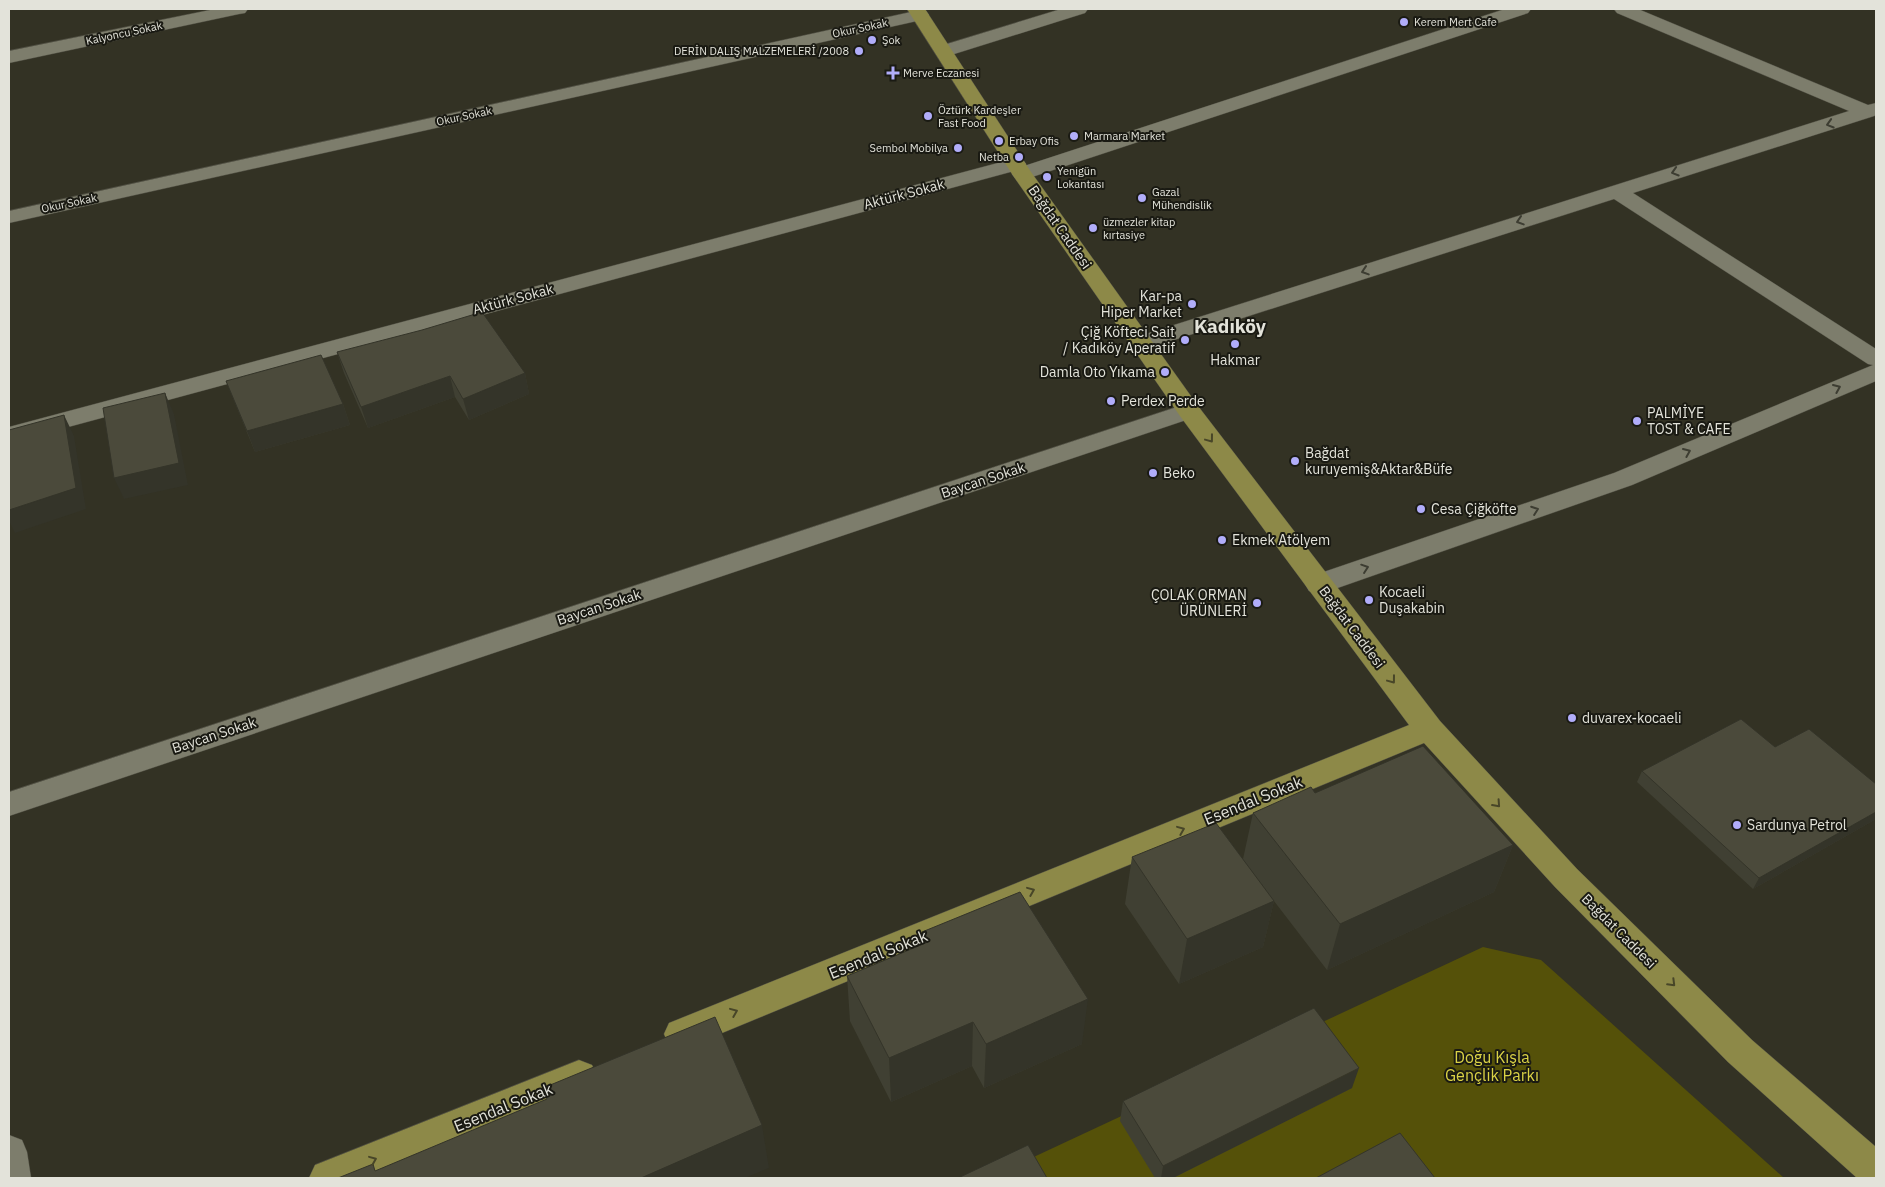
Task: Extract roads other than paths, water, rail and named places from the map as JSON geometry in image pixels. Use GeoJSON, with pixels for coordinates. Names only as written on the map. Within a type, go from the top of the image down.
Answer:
{"type":"FeatureCollection","features":[{"type":"Feature","properties":{"kind":"main road","name":"Bağdat Caddesi"},"geometry":{"type":"LineString","coordinates":[[918,12],[1019,169],[1188,411],[1429,729],[1566,878],[1740,1051],[1876,1171]]}},
{"type":"Feature","properties":{"kind":"main road","name":"Esendal Sokak"},"geometry":{"type":"LineString","coordinates":[[652,1046],[1429,729]]}},
{"type":"Feature","properties":{"kind":"main road","name":"Esendal Sokak"},"geometry":{"type":"LineString","coordinates":[[328,1178],[606,1065]]}},
{"type":"Feature","properties":{"kind":"street","name":"Kalyoncu Sokak"},"geometry":{"type":"LineString","coordinates":[[9,57],[239,9]]}},
{"type":"Feature","properties":{"kind":"street"},"geometry":{"type":"LineString","coordinates":[[944,51],[1079,9]]}},
{"type":"Feature","properties":{"kind":"street","name":"Aktürk Sokak"},"geometry":{"type":"LineString","coordinates":[[9,435],[1019,169],[1522,9]]}},
{"type":"Feature","properties":{"kind":"street"},"geometry":{"type":"LineString","coordinates":[[1623,9],[1872,110]]}},
{"type":"Feature","properties":{"kind":"street"},"geometry":{"type":"LineString","coordinates":[[1645,18],[1662,9]]}},
{"type":"Feature","properties":{"kind":"street","name":"Okur Sokak"},"geometry":{"type":"LineString","coordinates":[[9,217],[918,12]]}},
{"type":"Feature","properties":{"kind":"street"},"geometry":{"type":"LineString","coordinates":[[1141,343],[1872,110]]}},
{"type":"Feature","properties":{"kind":"street"},"geometry":{"type":"LineString","coordinates":[[1614,191],[1876,362]]}},
{"type":"Feature","properties":{"kind":"street"},"geometry":{"type":"LineString","coordinates":[[1319,584],[1623,479],[1876,362]]}},
{"type":"Feature","properties":{"kind":"street","name":"Baycan Sokak"},"geometry":{"type":"LineString","coordinates":[[9,804],[1188,411]]}},
{"type":"Feature","properties":{"kind":"street"},"geometry":{"type":"LineString","coordinates":[[9,1152],[12,1178]]}},
{"type":"Feature","properties":{"kind":"place","name":"Kerem Mert Cafe"},"geometry":{"type":"Point","coordinates":[1404,22]}},
{"type":"Feature","properties":{"kind":"place","name":"Şok"},"geometry":{"type":"Point","coordinates":[872,40]}},
{"type":"Feature","properties":{"kind":"place","name":"DERİN DALIŞ MALZEMELERİ /2008"},"geometry":{"type":"Point","coordinates":[859,51]}},
{"type":"Feature","properties":{"kind":"place","name":"Merve Eczanesi"},"geometry":{"type":"Point","coordinates":[893,73]}},
{"type":"Feature","properties":{"kind":"place","name":"Öztürk Kardeşler Fast Food"},"geometry":{"type":"Point","coordinates":[928,116]}},
{"type":"Feature","properties":{"kind":"place","name":"Marmara Market"},"geometry":{"type":"Point","coordinates":[1074,136]}},
{"type":"Feature","properties":{"kind":"place","name":"Erbay Ofis"},"geometry":{"type":"Point","coordinates":[999,141]}},
{"type":"Feature","properties":{"kind":"place","name":"Sembol Mobilya"},"geometry":{"type":"Point","coordinates":[958,148]}},
{"type":"Feature","properties":{"kind":"place","name":"Netba"},"geometry":{"type":"Point","coordinates":[1019,157]}},
{"type":"Feature","properties":{"kind":"place","name":"Yenigün Lokantası"},"geometry":{"type":"Point","coordinates":[1047,177]}},
{"type":"Feature","properties":{"kind":"place","name":"Gazal Mühendislik"},"geometry":{"type":"Point","coordinates":[1142,198]}},
{"type":"Feature","properties":{"kind":"place","name":"üzmezler kitap kırtasiye"},"geometry":{"type":"Point","coordinates":[1093,228]}},
{"type":"Feature","properties":{"kind":"place","name":"Kar-pa Hiper Market"},"geometry":{"type":"Point","coordinates":[1192,304]}},
{"type":"Feature","properties":{"kind":"place","name":"Çiğ Köfteci Sait / Kadıköy Aperatif"},"geometry":{"type":"Point","coordinates":[1185,340]}},
{"type":"Feature","properties":{"kind":"place","name":"Hakmar"},"geometry":{"type":"Point","coordinates":[1235,344]}},
{"type":"Feature","properties":{"kind":"place","name":"Damla Oto Yıkama"},"geometry":{"type":"Point","coordinates":[1165,372]}},
{"type":"Feature","properties":{"kind":"place","name":"Perdex Perde"},"geometry":{"type":"Point","coordinates":[1111,401]}},
{"type":"Feature","properties":{"kind":"place","name":"PALMİYE TOST & CAFE"},"geometry":{"type":"Point","coordinates":[1637,421]}},
{"type":"Feature","properties":{"kind":"place","name":"Bağdat kuruyemiş&Aktar&Büfe"},"geometry":{"type":"Point","coordinates":[1295,461]}},
{"type":"Feature","properties":{"kind":"place","name":"Beko"},"geometry":{"type":"Point","coordinates":[1153,473]}},
{"type":"Feature","properties":{"kind":"place","name":"Cesa Çiğköfte"},"geometry":{"type":"Point","coordinates":[1421,509]}},
{"type":"Feature","properties":{"kind":"place","name":"Ekmek Atölyem"},"geometry":{"type":"Point","coordinates":[1222,540]}},
{"type":"Feature","properties":{"kind":"place","name":"Kocaeli Duşakabin"},"geometry":{"type":"Point","coordinates":[1369,600]}},
{"type":"Feature","properties":{"kind":"place","name":"ÇOLAK ORMAN ÜRÜNLERİ"},"geometry":{"type":"Point","coordinates":[1257,603]}},
{"type":"Feature","properties":{"kind":"place","name":"duvarex-kocaeli"},"geometry":{"type":"Point","coordinates":[1572,718]}},
{"type":"Feature","properties":{"kind":"place","name":"Sardunya Petrol"},"geometry":{"type":"Point","coordinates":[1737,825]}},
{"type":"Feature","properties":{"kind":"district","name":"Kadıköy"},"geometry":{"type":"Point","coordinates":[1230,326]}},
{"type":"Feature","properties":{"kind":"park label","name":"Doğu Kışla Gençlik Parkı"},"geometry":{"type":"Point","coordinates":[1492,1066]}}]}
